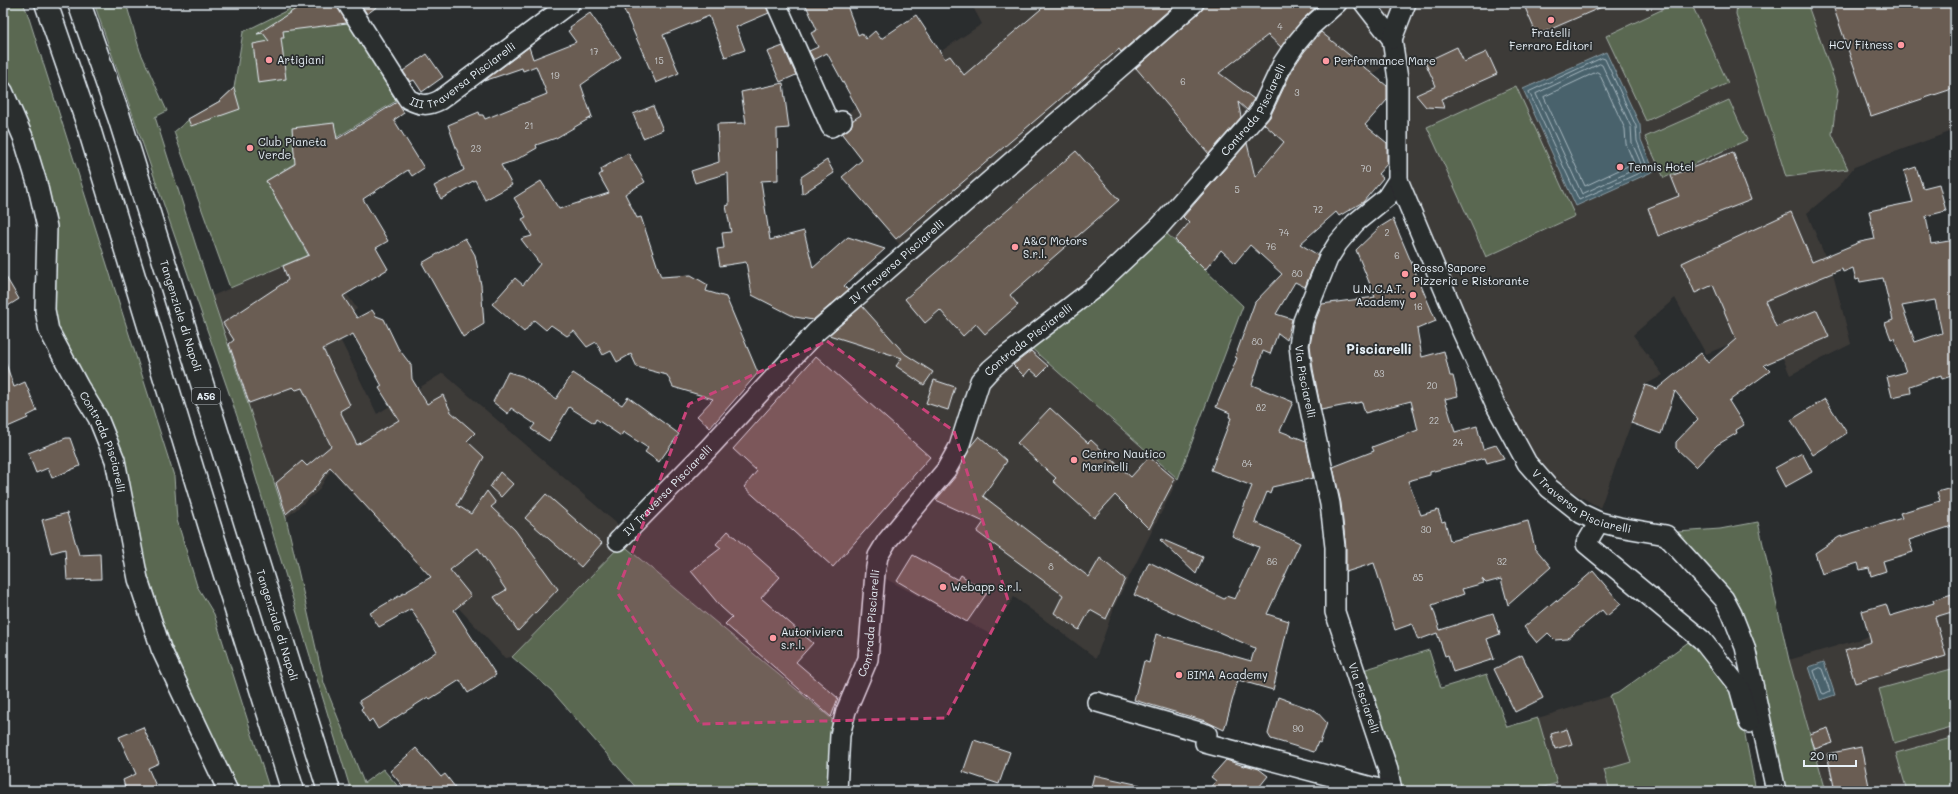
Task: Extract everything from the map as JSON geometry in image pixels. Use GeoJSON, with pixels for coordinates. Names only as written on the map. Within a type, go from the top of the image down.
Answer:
{"type":"FeatureCollection","features":[{"type":"Feature","properties":{"kind":"highway"},"geometry":{"type":"LineString","coordinates":[[46,3],[88,122],[210,527],[293,791]]}},
{"type":"Feature","properties":{"kind":"highway","name":"Tangenziale di Napoli"},"geometry":{"type":"LineString","coordinates":[[79,3],[121,124],[329,791]]}},
{"type":"Feature","properties":{"kind":"street","name":"III Traversa Pisciarelli"},"geometry":{"type":"LineString","coordinates":[[347,3],[408,99],[418,104],[429,106],[440,100],[570,3]]}},
{"type":"Feature","properties":{"kind":"street"},"geometry":{"type":"LineString","coordinates":[[776,3],[831,127],[842,121]]}},
{"type":"Feature","properties":{"kind":"street","name":"IV Traversa Pisciarelli"},"geometry":{"type":"LineString","coordinates":[[618,541],[708,449],[816,332],[1194,3]]}},
{"type":"Feature","properties":{"kind":"street","name":"Contrada Pisciarelli"},"geometry":{"type":"LineString","coordinates":[[837,791],[840,735],[846,711],[868,659],[875,573],[878,556],[887,541],[946,470],[959,447],[980,381],[1006,356],[1092,290],[1160,226],[1260,112],[1283,63],[1294,45],[1310,27],[1337,3]]}},
{"type":"Feature","properties":{"kind":"street"},"geometry":{"type":"LineString","coordinates":[[1364,3],[1392,39],[1398,79],[1398,180]]}},
{"type":"Feature","properties":{"kind":"street"},"geometry":{"type":"LineString","coordinates":[[1392,39],[1406,3]]}},
{"type":"Feature","properties":{"kind":"street","name":"Contrada Pisciarelli"},"geometry":{"type":"LineString","coordinates":[[3,91],[23,137],[37,183],[47,227],[45,310],[49,331],[79,387],[98,418],[112,453],[124,504],[138,579],[161,648],[228,791]]}},
{"type":"Feature","properties":{"kind":"street","name":"V Traversa Pisciarelli"},"geometry":{"type":"LineString","coordinates":[[1398,180],[1460,327],[1513,441],[1527,463],[1549,488],[1582,514],[1599,522],[1666,535],[1724,599],[1732,614],[1745,647],[1776,791]]}},
{"type":"Feature","properties":{"kind":"street","name":"Via Pisciarelli"},"geometry":{"type":"LineString","coordinates":[[1392,791],[1388,770],[1335,612],[1334,547],[1330,504],[1302,371],[1299,345],[1303,321],[1328,259],[1338,243],[1355,223],[1387,197],[1398,180]]}},
{"type":"Feature","properties":{"kind":"street"},"geometry":{"type":"LineString","coordinates":[[1599,522],[1586,544],[1702,640],[1739,687],[1745,703],[1763,791]]}},
{"type":"Feature","properties":{"kind":"street"},"geometry":{"type":"LineString","coordinates":[[1097,702],[1207,734],[1205,743],[1387,791]]}},
{"type":"Feature","properties":{"kind":"highlighted area"},"geometry":{"type":"Polygon","coordinates":[[[827,341],[954,431],[1008,600],[946,718],[700,724],[617,592],[689,404],[827,341]]]}},
{"type":"Feature","properties":{"kind":"shaded area"},"geometry":{"type":"Polygon","coordinates":[[[971,3],[1955,3],[1955,130],[1854,167],[1839,186],[1807,213],[1834,278],[1851,344],[1790,375],[1770,327],[1706,354],[1675,298],[1633,335],[1663,375],[1645,385],[1600,508],[1568,489],[1529,458],[1403,183],[1386,63],[1373,75],[1205,270],[1175,240],[1029,346],[1178,479],[1115,605],[1096,658],[1014,597],[990,634],[871,571],[863,611],[857,666],[832,719],[622,544],[512,657],[505,658],[331,470],[318,491],[286,518],[212,296],[318,251],[357,309],[333,325],[377,414],[443,373],[623,529],[905,251],[842,177],[862,160],[833,123],[982,24],[971,3]]]}},
{"type":"Feature","properties":{"kind":"shaded area"},"geometry":{"type":"Polygon","coordinates":[[[1955,611],[1955,791],[1826,791],[1789,660],[1955,611]]]}},
{"type":"Feature","properties":{"kind":"shaded area"},"geometry":{"type":"Polygon","coordinates":[[[1610,696],[1631,762],[1604,770],[1610,791],[1531,791],[1556,783],[1538,718],[1610,696]]]}},
{"type":"Feature","properties":{"kind":"green space"},"geometry":{"type":"Polygon","coordinates":[[[3,3],[23,3],[27,12],[174,476],[177,520],[197,586],[214,614],[270,791],[234,791],[170,642],[142,558],[106,417],[60,332],[52,301],[18,106],[3,74],[3,3]]]}},
{"type":"Feature","properties":{"kind":"green space"},"geometry":{"type":"Polygon","coordinates":[[[94,3],[126,3],[140,51],[167,111],[155,117],[212,296],[286,518],[324,683],[364,783],[383,769],[402,791],[351,791],[239,422],[94,3]]]}},
{"type":"Feature","properties":{"kind":"green space","name":"Club Pianeta Verde"},"geometry":{"type":"Polygon","coordinates":[[[302,3],[335,3],[340,7],[396,101],[266,181],[308,255],[230,288],[174,132],[192,117],[220,101],[234,88],[243,32],[302,3]]]}},
{"type":"Feature","properties":{"kind":"green space"},"geometry":{"type":"Polygon","coordinates":[[[1676,3],[1691,3],[1728,83],[1646,121],[1606,36],[1676,3]]]}},
{"type":"Feature","properties":{"kind":"green space"},"geometry":{"type":"Polygon","coordinates":[[[1737,3],[1807,3],[1838,90],[1832,134],[1848,169],[1786,177],[1736,14],[1737,3]]]}},
{"type":"Feature","properties":{"kind":"green space"},"geometry":{"type":"Polygon","coordinates":[[[1516,86],[1575,216],[1486,257],[1427,127],[1516,86]]]}},
{"type":"Feature","properties":{"kind":"green space"},"geometry":{"type":"Polygon","coordinates":[[[1729,100],[1747,140],[1664,178],[1645,137],[1729,100]]]}},
{"type":"Feature","properties":{"kind":"green space"},"geometry":{"type":"Polygon","coordinates":[[[1163,230],[1243,306],[1178,479],[1029,346],[1163,230]]]}},
{"type":"Feature","properties":{"kind":"green space"},"geometry":{"type":"Polygon","coordinates":[[[1758,522],[1789,660],[1826,791],[1783,791],[1746,635],[1678,532],[1720,529],[1758,522]]]}},
{"type":"Feature","properties":{"kind":"green space"},"geometry":{"type":"Polygon","coordinates":[[[622,544],[832,719],[829,791],[639,791],[551,690],[512,657],[622,544]]]}},
{"type":"Feature","properties":{"kind":"green space"},"geometry":{"type":"Polygon","coordinates":[[[1694,638],[1739,704],[1756,791],[1610,791],[1604,770],[1631,762],[1610,696],[1618,693],[1694,638]]]}},
{"type":"Feature","properties":{"kind":"green space"},"geometry":{"type":"Polygon","coordinates":[[[1429,650],[1441,688],[1487,674],[1507,727],[1538,718],[1557,783],[1531,791],[1403,791],[1363,670],[1429,650]]]}},
{"type":"Feature","properties":{"kind":"green space"},"geometry":{"type":"Polygon","coordinates":[[[1955,668],[1955,726],[1894,743],[1879,689],[1955,668]]]}},
{"type":"Feature","properties":{"kind":"green space"},"geometry":{"type":"Polygon","coordinates":[[[1955,737],[1955,791],[1907,791],[1896,753],[1955,737]]]}},
{"type":"Feature","properties":{"kind":"water"},"geometry":{"type":"Polygon","coordinates":[[[1606,52],[1640,125],[1641,140],[1654,171],[1576,206],[1523,89],[1606,52]]]}},
{"type":"Feature","properties":{"kind":"water"},"geometry":{"type":"Polygon","coordinates":[[[1824,662],[1835,695],[1820,700],[1809,667],[1824,662]]]}},
{"type":"Feature","properties":{"kind":"building"},"geometry":{"type":"Polygon","coordinates":[[[305,3],[336,3],[347,23],[283,31],[284,38],[281,38],[286,79],[258,83],[253,44],[269,41],[263,33],[257,34],[305,3]]]}},
{"type":"Feature","properties":{"kind":"building"},"geometry":{"type":"Polygon","coordinates":[[[360,3],[382,3],[367,14],[360,3]]]}},
{"type":"Feature","properties":{"kind":"building"},"geometry":{"type":"Polygon","coordinates":[[[621,3],[643,3],[645,8],[656,3],[765,3],[769,13],[736,27],[745,50],[725,57],[709,16],[663,35],[679,73],[656,83],[621,3]]]}},
{"type":"Feature","properties":{"kind":"building"},"geometry":{"type":"Polygon","coordinates":[[[805,3],[846,3],[858,35],[862,33],[866,39],[875,31],[881,39],[916,15],[945,59],[950,56],[964,75],[1048,3],[1177,3],[1121,52],[1119,49],[896,239],[842,177],[862,160],[842,134],[851,127],[853,120],[861,115],[827,53],[814,60],[809,51],[818,47],[811,33],[817,30],[805,3]]]}},
{"type":"Feature","properties":{"kind":"building"},"geometry":{"type":"Polygon","coordinates":[[[1205,3],[1320,3],[1302,20],[1281,47],[1268,35],[1219,73],[1254,99],[1247,110],[1238,102],[1241,117],[1209,154],[1136,68],[1201,11],[1205,3]]]}},
{"type":"Feature","properties":{"kind":"building","name":"Fratelli Ferraro Editori"},"geometry":{"type":"Polygon","coordinates":[[[1523,3],[1611,3],[1537,35],[1523,3]]]}},
{"type":"Feature","properties":{"kind":"building","name":"HCV Fitness"},"geometry":{"type":"Polygon","coordinates":[[[1832,3],[1955,3],[1955,88],[1871,116],[1832,3]]]}},
{"type":"Feature","properties":{"kind":"building"},"geometry":{"type":"Polygon","coordinates":[[[590,13],[621,57],[581,85],[592,117],[556,138],[536,145],[537,148],[514,161],[501,165],[512,185],[485,200],[475,180],[441,199],[434,186],[464,170],[448,125],[479,112],[485,119],[547,94],[536,66],[523,71],[522,68],[484,81],[529,47],[533,59],[576,42],[568,31],[571,29],[570,27],[590,13]]]}},
{"type":"Feature","properties":{"kind":"building"},"geometry":{"type":"Polygon","coordinates":[[[1321,32],[1387,86],[1387,100],[1365,125],[1387,143],[1387,164],[1378,174],[1383,178],[1363,202],[1339,216],[1336,212],[1300,244],[1318,255],[1305,287],[1295,282],[1276,314],[1292,319],[1287,340],[1278,333],[1270,354],[1263,351],[1252,385],[1293,402],[1280,431],[1306,441],[1313,478],[1272,487],[1270,494],[1267,492],[1255,522],[1300,543],[1267,614],[1289,621],[1273,690],[1238,680],[1224,730],[1205,721],[1134,700],[1144,661],[1149,663],[1156,634],[1251,661],[1255,648],[1134,595],[1149,562],[1224,599],[1226,596],[1235,599],[1259,547],[1232,536],[1252,486],[1211,470],[1231,418],[1229,417],[1230,413],[1216,407],[1237,358],[1235,357],[1255,302],[1282,274],[1250,245],[1235,263],[1221,250],[1205,270],[1175,240],[1189,223],[1183,217],[1247,143],[1255,177],[1284,142],[1264,124],[1270,117],[1293,68],[1321,32]]]}},
{"type":"Feature","properties":{"kind":"building"},"geometry":{"type":"Polygon","coordinates":[[[783,46],[796,75],[780,82],[767,52],[783,46]]]}},
{"type":"Feature","properties":{"kind":"building"},"geometry":{"type":"Polygon","coordinates":[[[1457,47],[1464,62],[1487,52],[1497,74],[1441,99],[1444,108],[1426,107],[1416,95],[1436,86],[1425,62],[1457,47]]]}},
{"type":"Feature","properties":{"kind":"building"},"geometry":{"type":"Polygon","coordinates":[[[427,54],[443,77],[422,92],[414,80],[410,82],[403,71],[427,54]]]}},
{"type":"Feature","properties":{"kind":"building"},"geometry":{"type":"Polygon","coordinates":[[[783,83],[789,128],[777,129],[778,180],[761,181],[770,240],[804,231],[813,268],[848,237],[885,249],[844,286],[848,290],[813,320],[795,317],[752,295],[746,262],[720,266],[717,249],[724,248],[722,233],[731,232],[726,206],[729,205],[728,173],[695,183],[691,171],[719,162],[717,124],[746,123],[741,92],[783,83]]]}},
{"type":"Feature","properties":{"kind":"building"},"geometry":{"type":"Polygon","coordinates":[[[234,88],[240,109],[191,126],[188,119],[220,101],[234,88]]]}},
{"type":"Feature","properties":{"kind":"building"},"geometry":{"type":"Polygon","coordinates":[[[397,102],[404,113],[394,120],[424,168],[412,176],[408,170],[363,199],[388,241],[376,248],[388,269],[343,296],[357,318],[372,310],[376,316],[384,319],[398,348],[411,365],[412,379],[427,404],[443,395],[451,412],[475,433],[467,441],[484,457],[457,505],[471,514],[487,491],[496,503],[491,507],[515,530],[558,589],[518,631],[494,597],[506,590],[478,548],[450,570],[471,596],[454,610],[496,675],[468,693],[460,680],[430,699],[428,697],[378,729],[372,719],[369,722],[361,709],[363,707],[359,701],[437,651],[411,609],[379,627],[370,613],[431,577],[330,467],[313,491],[286,514],[276,483],[302,461],[307,466],[331,446],[302,388],[296,390],[293,387],[249,403],[229,344],[234,340],[223,323],[288,280],[283,266],[309,255],[266,181],[295,164],[292,128],[334,123],[337,139],[397,102]],[[353,334],[323,349],[350,405],[340,411],[357,445],[399,420],[379,388],[382,386],[353,334]]]}},
{"type":"Feature","properties":{"kind":"building"},"geometry":{"type":"Polygon","coordinates":[[[653,106],[663,130],[643,138],[633,114],[653,106]]]}},
{"type":"Feature","properties":{"kind":"building","name":"A&C Motors S.r.l."},"geometry":{"type":"Polygon","coordinates":[[[1076,151],[1119,200],[1010,295],[1018,305],[985,334],[976,324],[963,336],[940,310],[925,323],[905,299],[1076,151]]]}},
{"type":"Feature","properties":{"kind":"building"},"geometry":{"type":"Polygon","coordinates":[[[1733,152],[1751,200],[1658,236],[1648,208],[1679,196],[1671,176],[1733,152]]]}},
{"type":"Feature","properties":{"kind":"building"},"geometry":{"type":"Polygon","coordinates":[[[628,153],[645,182],[625,194],[637,218],[641,217],[661,277],[691,275],[708,285],[706,291],[726,297],[758,373],[710,428],[697,416],[713,399],[673,387],[667,375],[637,367],[631,354],[617,362],[611,351],[603,355],[596,342],[587,347],[574,331],[567,336],[551,325],[546,330],[534,320],[524,332],[492,304],[515,278],[523,285],[540,264],[521,239],[532,236],[522,219],[526,217],[514,198],[541,181],[559,209],[609,193],[599,175],[602,173],[601,169],[628,153]]]}},
{"type":"Feature","properties":{"kind":"building"},"geometry":{"type":"Polygon","coordinates":[[[827,160],[834,173],[802,194],[801,177],[827,160]]]}},
{"type":"Feature","properties":{"kind":"building"},"geometry":{"type":"Polygon","coordinates":[[[1916,167],[1923,188],[1939,184],[1946,211],[1926,216],[1931,244],[1955,240],[1955,375],[1942,379],[1941,375],[1910,386],[1911,393],[1892,397],[1887,377],[1906,372],[1894,338],[1891,339],[1885,323],[1893,320],[1883,278],[1860,282],[1859,279],[1856,280],[1853,268],[1843,272],[1842,269],[1765,301],[1776,327],[1817,310],[1829,337],[1764,365],[1770,371],[1729,401],[1744,425],[1736,430],[1737,433],[1717,445],[1696,467],[1676,448],[1676,442],[1698,419],[1675,391],[1661,434],[1631,423],[1645,385],[1657,389],[1701,353],[1708,363],[1736,339],[1713,285],[1695,293],[1682,263],[1791,212],[1812,262],[1860,242],[1875,239],[1869,211],[1913,202],[1904,171],[1916,167]],[[1935,300],[1902,306],[1915,342],[1942,333],[1935,300]]]}},
{"type":"Feature","properties":{"kind":"building"},"geometry":{"type":"Polygon","coordinates":[[[1393,219],[1436,321],[1417,329],[1422,357],[1444,351],[1450,376],[1453,376],[1458,396],[1445,399],[1455,432],[1477,426],[1483,449],[1496,445],[1504,458],[1487,463],[1485,458],[1430,472],[1430,475],[1408,481],[1421,515],[1438,510],[1442,522],[1445,521],[1450,541],[1528,521],[1535,548],[1551,567],[1508,605],[1501,579],[1486,583],[1482,579],[1484,583],[1462,589],[1464,594],[1432,605],[1440,630],[1493,613],[1500,634],[1487,639],[1494,659],[1453,672],[1448,655],[1445,656],[1437,633],[1418,640],[1412,624],[1395,630],[1374,563],[1346,572],[1346,548],[1341,503],[1333,467],[1374,451],[1372,447],[1418,430],[1411,401],[1365,413],[1362,402],[1321,410],[1313,369],[1310,345],[1314,324],[1322,304],[1375,297],[1356,250],[1380,227],[1393,219]]]}},
{"type":"Feature","properties":{"kind":"building"},"geometry":{"type":"Polygon","coordinates":[[[465,238],[475,255],[481,285],[484,324],[463,337],[422,263],[465,238]]]}},
{"type":"Feature","properties":{"kind":"building"},"geometry":{"type":"Polygon","coordinates":[[[3,272],[19,299],[3,309],[3,272]]]}},
{"type":"Feature","properties":{"kind":"building"},"geometry":{"type":"Polygon","coordinates":[[[862,306],[905,354],[933,372],[924,385],[896,366],[902,358],[829,335],[862,306]]]}},
{"type":"Feature","properties":{"kind":"building"},"geometry":{"type":"Polygon","coordinates":[[[1031,351],[1048,366],[1038,376],[1030,369],[1024,376],[1013,365],[1031,351]]]}},
{"type":"Feature","properties":{"kind":"building"},"geometry":{"type":"Polygon","coordinates":[[[816,356],[930,457],[833,567],[744,487],[757,471],[733,449],[816,356]]]}},
{"type":"Feature","properties":{"kind":"building"},"geometry":{"type":"Polygon","coordinates":[[[3,361],[5,361],[14,387],[25,382],[37,411],[27,416],[28,418],[3,429],[3,361]]]}},
{"type":"Feature","properties":{"kind":"building"},"geometry":{"type":"Polygon","coordinates":[[[508,372],[522,376],[556,399],[573,373],[622,405],[628,397],[679,434],[659,462],[645,452],[648,448],[623,432],[621,436],[596,419],[594,423],[569,407],[549,441],[531,429],[535,424],[511,408],[508,414],[493,402],[508,372]]]}},
{"type":"Feature","properties":{"kind":"building"},"geometry":{"type":"Polygon","coordinates":[[[934,380],[955,387],[948,410],[926,403],[934,380]]]}},
{"type":"Feature","properties":{"kind":"building"},"geometry":{"type":"Polygon","coordinates":[[[1825,399],[1847,433],[1813,455],[1791,420],[1825,399]]]}},
{"type":"Feature","properties":{"kind":"building","name":"Centro Nautico Marinelli"},"geometry":{"type":"Polygon","coordinates":[[[1050,408],[1088,443],[1091,440],[1131,477],[1149,457],[1175,479],[1149,529],[1115,495],[1094,518],[1053,481],[1056,478],[1017,443],[1050,408]]]}},
{"type":"Feature","properties":{"kind":"building"},"geometry":{"type":"Polygon","coordinates":[[[979,436],[1007,461],[983,496],[1089,577],[1100,558],[1125,579],[1106,619],[1090,610],[1079,630],[1054,613],[1063,595],[977,532],[984,522],[936,500],[956,476],[970,447],[979,436]]]}},
{"type":"Feature","properties":{"kind":"building"},"geometry":{"type":"Polygon","coordinates":[[[66,438],[70,438],[80,466],[52,478],[48,468],[36,473],[28,453],[66,438]]]}},
{"type":"Feature","properties":{"kind":"building"},"geometry":{"type":"Polygon","coordinates":[[[1802,453],[1812,472],[1785,487],[1775,468],[1802,453]]]}},
{"type":"Feature","properties":{"kind":"building"},"geometry":{"type":"Polygon","coordinates":[[[500,472],[513,484],[501,497],[490,487],[500,472]]]}},
{"type":"Feature","properties":{"kind":"building"},"geometry":{"type":"Polygon","coordinates":[[[1955,487],[1955,525],[1909,540],[1913,552],[1883,561],[1886,571],[1871,576],[1869,568],[1860,570],[1858,563],[1822,574],[1815,553],[1839,537],[1902,518],[1900,513],[1940,501],[1937,492],[1955,487]]]}},
{"type":"Feature","properties":{"kind":"building"},"geometry":{"type":"Polygon","coordinates":[[[546,494],[602,543],[581,567],[525,518],[546,494]]]}},
{"type":"Feature","properties":{"kind":"building"},"geometry":{"type":"Polygon","coordinates":[[[67,513],[79,555],[100,554],[101,579],[67,580],[65,549],[51,553],[42,520],[67,513]]]}},
{"type":"Feature","properties":{"kind":"building"},"geometry":{"type":"Polygon","coordinates":[[[728,531],[780,577],[761,598],[813,643],[796,662],[838,698],[831,717],[725,624],[732,617],[721,607],[691,571],[721,548],[716,544],[728,531]]]}},
{"type":"Feature","properties":{"kind":"building"},"geometry":{"type":"Polygon","coordinates":[[[1161,539],[1203,557],[1196,574],[1160,540],[1161,539]]]}},
{"type":"Feature","properties":{"kind":"building","name":"Webapp s.r.l."},"geometry":{"type":"Polygon","coordinates":[[[913,555],[958,580],[961,575],[987,593],[967,622],[897,581],[913,555]]]}},
{"type":"Feature","properties":{"kind":"building"},"geometry":{"type":"Polygon","coordinates":[[[1593,571],[1621,604],[1607,616],[1602,610],[1567,639],[1555,640],[1548,633],[1537,643],[1524,627],[1556,600],[1557,602],[1593,571]]]}},
{"type":"Feature","properties":{"kind":"building"},"geometry":{"type":"Polygon","coordinates":[[[1955,593],[1955,611],[1935,617],[1946,656],[1855,683],[1845,650],[1871,642],[1862,611],[1886,604],[1890,616],[1934,603],[1933,600],[1955,593]]]}},
{"type":"Feature","properties":{"kind":"building"},"geometry":{"type":"Polygon","coordinates":[[[1522,655],[1543,698],[1515,712],[1494,669],[1522,655]]]}},
{"type":"Feature","properties":{"kind":"building"},"geometry":{"type":"Polygon","coordinates":[[[1278,697],[1316,711],[1327,723],[1320,743],[1318,742],[1314,752],[1271,739],[1268,734],[1278,697]]]}},
{"type":"Feature","properties":{"kind":"building"},"geometry":{"type":"Polygon","coordinates":[[[143,727],[159,763],[148,768],[156,786],[146,791],[126,791],[123,780],[136,774],[119,737],[143,727]]]}},
{"type":"Feature","properties":{"kind":"building"},"geometry":{"type":"Polygon","coordinates":[[[1828,728],[1833,743],[1815,749],[1810,734],[1828,728]]]}},
{"type":"Feature","properties":{"kind":"building"},"geometry":{"type":"Polygon","coordinates":[[[1567,729],[1572,744],[1555,749],[1551,734],[1567,729]]]}},
{"type":"Feature","properties":{"kind":"building"},"geometry":{"type":"Polygon","coordinates":[[[974,740],[1010,752],[999,784],[963,772],[974,740]]]}},
{"type":"Feature","properties":{"kind":"building"},"geometry":{"type":"Polygon","coordinates":[[[1861,747],[1870,791],[1835,791],[1827,754],[1861,747]]]}},
{"type":"Feature","properties":{"kind":"building"},"geometry":{"type":"Polygon","coordinates":[[[416,748],[441,777],[445,774],[458,791],[407,791],[390,771],[416,748]]]}},
{"type":"Feature","properties":{"kind":"building"},"geometry":{"type":"Polygon","coordinates":[[[1226,760],[1259,769],[1268,776],[1256,791],[1207,791],[1216,781],[1211,777],[1226,760]]]}},
{"type":"Feature","properties":{"kind":"building"},"geometry":{"type":"Polygon","coordinates":[[[1094,775],[1140,785],[1139,791],[1090,791],[1094,775]]]}},
{"type":"Feature","properties":{"kind":"place","name":"Fratelli Ferraro Editori"},"geometry":{"type":"Point","coordinates":[1551,20]}},
{"type":"Feature","properties":{"kind":"place","name":"HCV Fitness"},"geometry":{"type":"Point","coordinates":[1901,45]}},
{"type":"Feature","properties":{"kind":"place","name":"Artigiani"},"geometry":{"type":"Point","coordinates":[269,60]}},
{"type":"Feature","properties":{"kind":"place","name":"Performance Mare"},"geometry":{"type":"Point","coordinates":[1326,61]}},
{"type":"Feature","properties":{"kind":"place","name":"Club Pianeta Verde"},"geometry":{"type":"Point","coordinates":[250,148]}},
{"type":"Feature","properties":{"kind":"place","name":"Tennis Hotel"},"geometry":{"type":"Point","coordinates":[1620,167]}},
{"type":"Feature","properties":{"kind":"place","name":"A&C Motors S.r.l."},"geometry":{"type":"Point","coordinates":[1015,247]}},
{"type":"Feature","properties":{"kind":"place","name":"Rosso Sapore Pizzeria e Ristorante"},"geometry":{"type":"Point","coordinates":[1405,274]}},
{"type":"Feature","properties":{"kind":"place","name":"U.N.C.A.T. Academy"},"geometry":{"type":"Point","coordinates":[1413,295]}},
{"type":"Feature","properties":{"kind":"place","name":"Centro Nautico Marinelli"},"geometry":{"type":"Point","coordinates":[1074,460]}},
{"type":"Feature","properties":{"kind":"place","name":"Webapp s.r.l."},"geometry":{"type":"Point","coordinates":[943,587]}},
{"type":"Feature","properties":{"kind":"place","name":"Autoriviera s.r.l."},"geometry":{"type":"Point","coordinates":[773,638]}},
{"type":"Feature","properties":{"kind":"place","name":"BIMA Academy"},"geometry":{"type":"Point","coordinates":[1179,675]}},
{"type":"Feature","properties":{"kind":"district","name":"Pisciarelli"},"geometry":{"type":"Point","coordinates":[1379,349]}}]}
